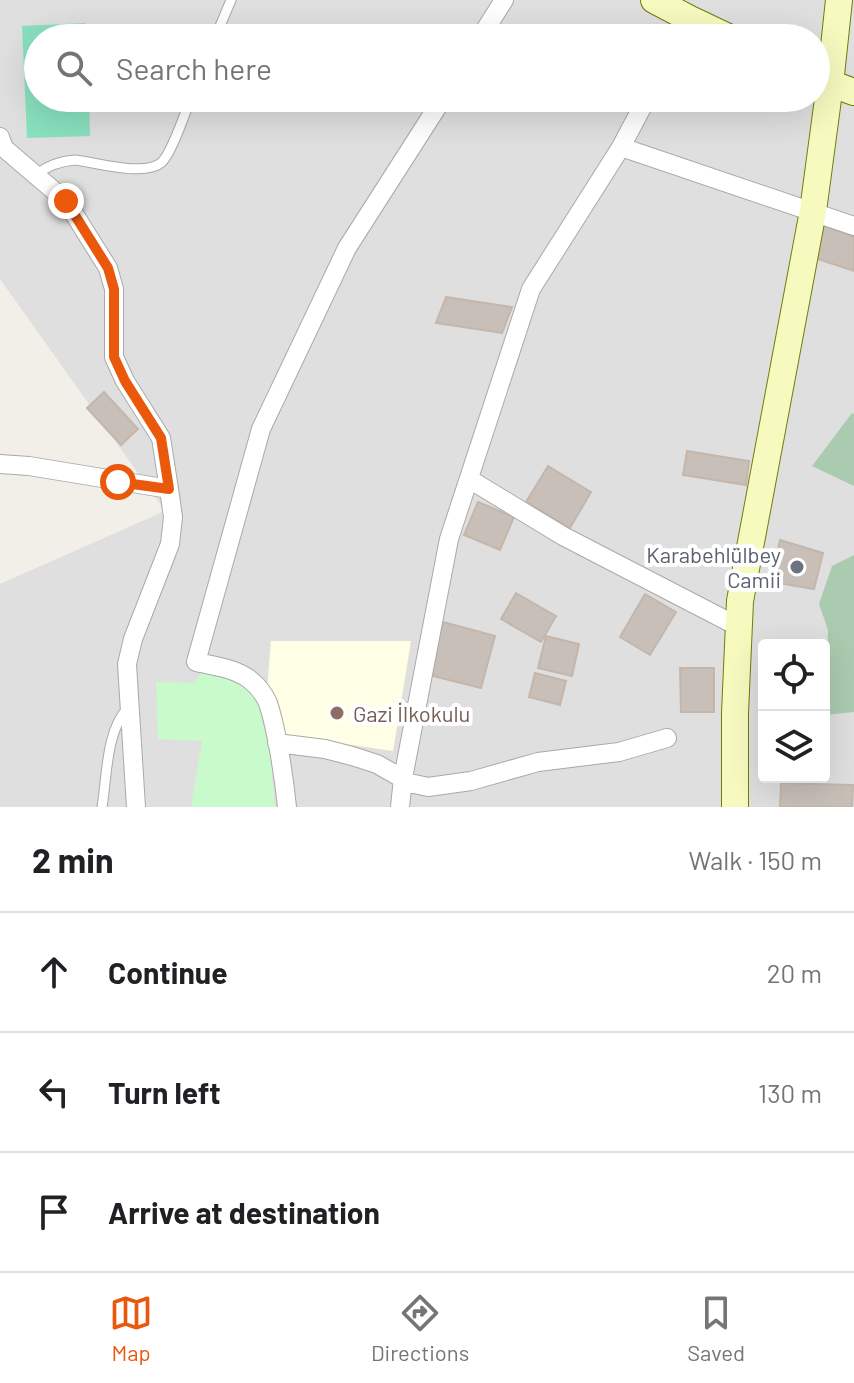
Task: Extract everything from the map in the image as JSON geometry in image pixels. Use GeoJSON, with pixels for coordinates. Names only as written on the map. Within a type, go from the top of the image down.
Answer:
{"type":"FeatureCollection","features":[{"type":"Feature","properties":{"kind":"street"},"geometry":{"type":"LineString","coordinates":[[489,24],[504,0]]}},
{"type":"Feature","properties":{"kind":"street"},"geometry":{"type":"LineString","coordinates":[[654,0],[679,24]]}},
{"type":"Feature","properties":{"kind":"street"},"geometry":{"type":"LineString","coordinates":[[833,85],[839,0]]}},
{"type":"Feature","properties":{"kind":"street"},"geometry":{"type":"LineString","coordinates":[[287,807],[267,702],[254,683],[233,670],[196,662],[261,429],[347,248],[434,112]]}},
{"type":"Feature","properties":{"kind":"street"},"geometry":{"type":"LineString","coordinates":[[400,807],[449,539],[531,289],[621,147],[640,112]]}},
{"type":"Feature","properties":{"kind":"street"},"geometry":{"type":"LineString","coordinates":[[735,807],[735,713],[743,586],[829,112]]}},
{"type":"Feature","properties":{"kind":"street"},"geometry":{"type":"LineString","coordinates":[[0,137],[4,148],[66,201],[108,268],[114,289],[114,357],[125,381],[161,438],[173,517],[170,544],[129,651],[127,677],[136,807]]}},
{"type":"Feature","properties":{"kind":"street"},"geometry":{"type":"LineString","coordinates":[[621,147],[854,226]]}},
{"type":"Feature","properties":{"kind":"street"},"geometry":{"type":"LineString","coordinates":[[0,464],[169,489]]}},
{"type":"Feature","properties":{"kind":"street"},"geometry":{"type":"LineString","coordinates":[[469,479],[563,536],[739,627]]}},
{"type":"Feature","properties":{"kind":"street"},"geometry":{"type":"LineString","coordinates":[[277,743],[352,756],[377,764],[418,786],[439,787],[538,762],[602,755],[667,738]]}},
{"type":"Feature","properties":{"kind":"lane"},"geometry":{"type":"LineString","coordinates":[[221,24],[231,0]]}},
{"type":"Feature","properties":{"kind":"lane"},"geometry":{"type":"LineString","coordinates":[[36,175],[66,160],[145,169],[156,166],[167,156],[185,112]]}},
{"type":"Feature","properties":{"kind":"lane"},"geometry":{"type":"LineString","coordinates":[[102,807],[115,728],[129,707]]}},
{"type":"Feature","properties":{"kind":"shaded area"},"geometry":{"type":"Polygon","coordinates":[[[0,0],[854,0],[854,807],[0,807],[0,584],[165,511],[0,279],[0,0]]]}},
{"type":"Feature","properties":{"kind":"shaded area"},"geometry":{"type":"Polygon","coordinates":[[[854,414],[854,486],[812,466],[854,414]]]}},
{"type":"Feature","properties":{"kind":"shaded area"},"geometry":{"type":"Polygon","coordinates":[[[854,555],[854,712],[830,714],[830,639],[819,604],[832,566],[854,555]]]}},
{"type":"Feature","properties":{"kind":"shaded area","name":"Gazi İlkokulu"},"geometry":{"type":"Polygon","coordinates":[[[271,641],[411,641],[393,751],[283,735],[267,691],[271,641]]]}},
{"type":"Feature","properties":{"kind":"green space"},"geometry":{"type":"Polygon","coordinates":[[[22,26],[24,26],[24,71],[22,26]]]}},
{"type":"Feature","properties":{"kind":"green space"},"geometry":{"type":"Polygon","coordinates":[[[26,112],[89,112],[90,136],[27,138],[26,112]]]}},
{"type":"Feature","properties":{"kind":"green space"},"geometry":{"type":"Polygon","coordinates":[[[205,667],[258,691],[267,717],[275,807],[191,807],[202,741],[158,739],[156,682],[194,683],[205,667]]]}},
{"type":"Feature","properties":{"kind":"building"},"geometry":{"type":"Polygon","coordinates":[[[817,223],[854,237],[854,271],[809,256],[817,223]]]}},
{"type":"Feature","properties":{"kind":"building"},"geometry":{"type":"Polygon","coordinates":[[[446,297],[512,307],[502,333],[436,323],[446,297]]]}},
{"type":"Feature","properties":{"kind":"building"},"geometry":{"type":"Polygon","coordinates":[[[104,392],[138,429],[121,445],[87,408],[104,392]]]}},
{"type":"Feature","properties":{"kind":"building"},"geometry":{"type":"Polygon","coordinates":[[[687,451],[749,461],[746,485],[683,475],[687,451]]]}},
{"type":"Feature","properties":{"kind":"building"},"geometry":{"type":"Polygon","coordinates":[[[548,466],[591,492],[570,528],[526,502],[548,466]]]}},
{"type":"Feature","properties":{"kind":"building"},"geometry":{"type":"Polygon","coordinates":[[[478,502],[514,517],[500,550],[464,535],[478,502]]]}},
{"type":"Feature","properties":{"kind":"building","name":"Karabehlülbey Camii"},"geometry":{"type":"Polygon","coordinates":[[[780,540],[823,553],[814,589],[772,582],[780,540]]]}},
{"type":"Feature","properties":{"kind":"building"},"geometry":{"type":"Polygon","coordinates":[[[516,593],[556,616],[541,642],[501,619],[516,593]]]}},
{"type":"Feature","properties":{"kind":"building"},"geometry":{"type":"Polygon","coordinates":[[[645,594],[676,612],[650,655],[620,637],[645,594]]]}},
{"type":"Feature","properties":{"kind":"building"},"geometry":{"type":"Polygon","coordinates":[[[443,622],[495,636],[481,688],[429,675],[443,622]]]}},
{"type":"Feature","properties":{"kind":"building"},"geometry":{"type":"Polygon","coordinates":[[[546,636],[579,644],[572,676],[538,668],[546,636]]]}},
{"type":"Feature","properties":{"kind":"building"},"geometry":{"type":"Polygon","coordinates":[[[680,668],[714,668],[714,712],[681,712],[680,668]]]}},
{"type":"Feature","properties":{"kind":"building"},"geometry":{"type":"Polygon","coordinates":[[[535,673],[566,681],[560,705],[529,697],[535,673]]]}},
{"type":"Feature","properties":{"kind":"building"},"geometry":{"type":"Polygon","coordinates":[[[781,783],[853,785],[852,807],[780,807],[781,783]]]}},
{"type":"Feature","properties":{"kind":"place","name":"Karabehlülbey Camii"},"geometry":{"type":"Point","coordinates":[797,567]}},
{"type":"Feature","properties":{"kind":"place","name":"Gazi İlkokulu"},"geometry":{"type":"Point","coordinates":[337,713]}},
{"type":"Feature","properties":{"kind":"route"},"geometry":{"type":"LineString","coordinates":[[66,201],[108,268],[114,289],[114,357],[125,381],[161,438],[169,489],[118,482]]}}]}
